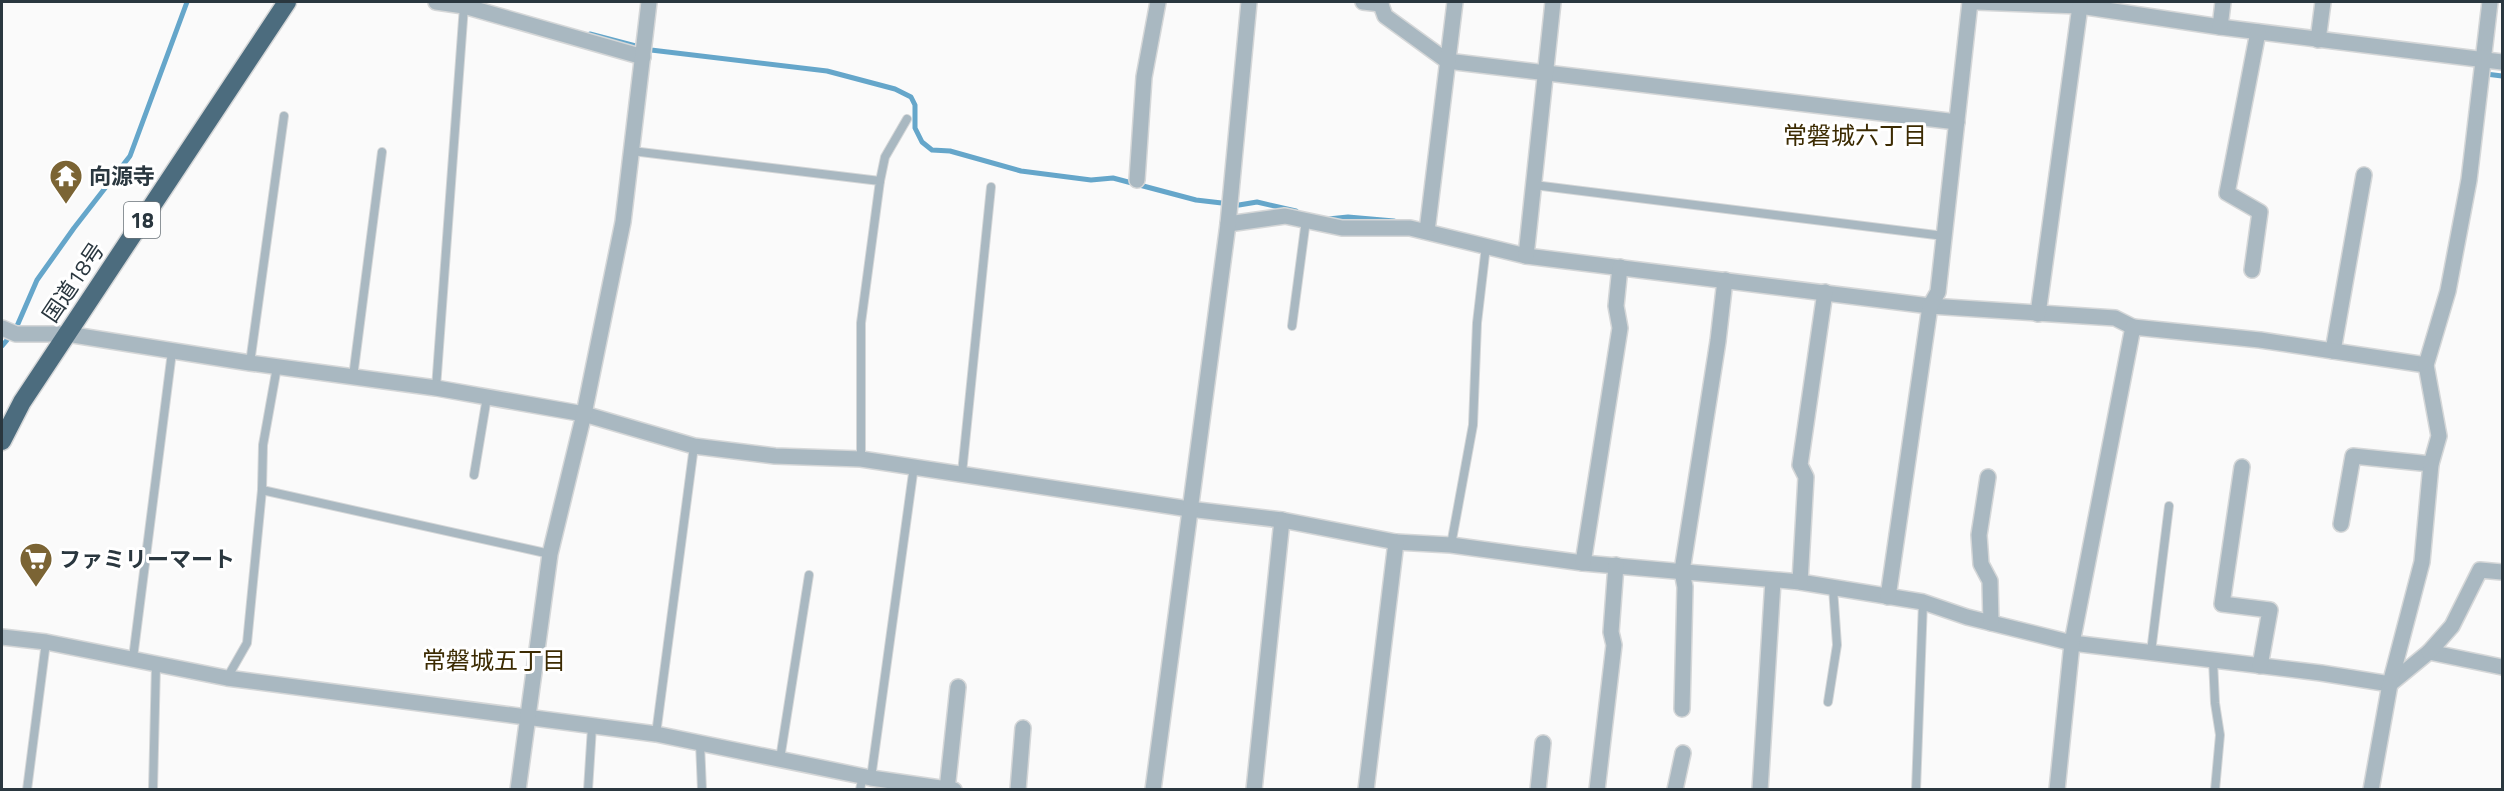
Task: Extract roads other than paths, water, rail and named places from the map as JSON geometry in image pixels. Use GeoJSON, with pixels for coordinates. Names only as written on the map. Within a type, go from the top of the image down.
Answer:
{"type":"FeatureCollection","features":[{"type":"Feature","properties":{"kind":"highway","name":"国道18号"},"geometry":{"type":"LineString","coordinates":[[2,441],[22,402],[287,2]]}},
{"type":"Feature","properties":{"kind":"street"},"geometry":{"type":"LineString","coordinates":[[436,2],[464,6],[643,57]]}},
{"type":"Feature","properties":{"kind":"street"},"geometry":{"type":"LineString","coordinates":[[518,789],[550,554],[584,414],[623,222],[650,2]]}},
{"type":"Feature","properties":{"kind":"street"},"geometry":{"type":"LineString","coordinates":[[1137,180],[1144,77],[1158,2]]}},
{"type":"Feature","properties":{"kind":"street"},"geometry":{"type":"LineString","coordinates":[[1153,789],[1228,224],[1249,2]]}},
{"type":"Feature","properties":{"kind":"street"},"geometry":{"type":"LineString","coordinates":[[1363,2],[1380,3],[1385,16],[1447,61],[1957,122]]}},
{"type":"Feature","properties":{"kind":"street"},"geometry":{"type":"LineString","coordinates":[[1427,231],[1455,2]]}},
{"type":"Feature","properties":{"kind":"street"},"geometry":{"type":"LineString","coordinates":[[1526,256],[1553,2]]}},
{"type":"Feature","properties":{"kind":"street"},"geometry":{"type":"LineString","coordinates":[[1887,597],[1930,306],[1938,292],[1970,2]]}},
{"type":"Feature","properties":{"kind":"street"},"geometry":{"type":"LineString","coordinates":[[1976,2],[2080,6],[2220,27],[2502,62]]}},
{"type":"Feature","properties":{"kind":"street"},"geometry":{"type":"LineString","coordinates":[[2220,27],[2223,2]]}},
{"type":"Feature","properties":{"kind":"street"},"geometry":{"type":"LineString","coordinates":[[2318,40],[2322,2]]}},
{"type":"Feature","properties":{"kind":"street"},"geometry":{"type":"LineString","coordinates":[[2371,789],[2390,684],[2422,562],[2431,464],[2439,436],[2426,365],[2448,291],[2467,191],[2481,60],[2490,2]]}},
{"type":"Feature","properties":{"kind":"street"},"geometry":{"type":"LineString","coordinates":[[2038,314],[2080,6]]}},
{"type":"Feature","properties":{"kind":"street"},"geometry":{"type":"LineString","coordinates":[[2252,270],[2260,212],[2227,193],[2258,32]]}},
{"type":"Feature","properties":{"kind":"street"},"geometry":{"type":"LineString","coordinates":[[2333,351],[2364,175]]}},
{"type":"Feature","properties":{"kind":"street"},"geometry":{"type":"LineString","coordinates":[[1228,224],[1285,216],[1342,228],[1410,228],[1526,256],[1930,306],[2115,318],[2133,327],[2260,340],[2426,365]]}},
{"type":"Feature","properties":{"kind":"street"},"geometry":{"type":"LineString","coordinates":[[1583,563],[1620,328],[1616,306],[1620,267]]}},
{"type":"Feature","properties":{"kind":"street"},"geometry":{"type":"LineString","coordinates":[[1682,709],[1685,587],[1682,571],[1718,341],[1725,280]]}},
{"type":"Feature","properties":{"kind":"street"},"geometry":{"type":"LineString","coordinates":[[1800,582],[1806,477],[1800,465],[1825,292]]}},
{"type":"Feature","properties":{"kind":"street"},"geometry":{"type":"LineString","coordinates":[[2056,789],[2072,643],[2133,327]]}},
{"type":"Feature","properties":{"kind":"street"},"geometry":{"type":"LineString","coordinates":[[2,328],[16,334],[67,334],[172,352],[436,388],[584,414],[694,446],[775,456],[861,459],[914,466],[1189,509],[1282,520],[1396,542],[1451,545],[1583,563],[1800,582],[1923,602],[1991,623],[2072,643],[2390,684],[2429,652],[2452,626],[2480,570],[2502,572]]}},
{"type":"Feature","properties":{"kind":"street"},"geometry":{"type":"LineString","coordinates":[[2341,524],[2353,456],[2431,464]]}},
{"type":"Feature","properties":{"kind":"street"},"geometry":{"type":"LineString","coordinates":[[2242,467],[2222,604],[2270,610],[2260,666]]}},
{"type":"Feature","properties":{"kind":"street"},"geometry":{"type":"LineString","coordinates":[[1988,477],[1979,535],[1981,564],[1990,581],[1991,623]]}},
{"type":"Feature","properties":{"kind":"street"},"geometry":{"type":"LineString","coordinates":[[1254,789],[1282,520]]}},
{"type":"Feature","properties":{"kind":"street"},"geometry":{"type":"LineString","coordinates":[[1366,789],[1396,542]]}},
{"type":"Feature","properties":{"kind":"street"},"geometry":{"type":"LineString","coordinates":[[1597,789],[1614,645],[1611,632],[1616,565]]}},
{"type":"Feature","properties":{"kind":"street"},"geometry":{"type":"LineString","coordinates":[[1760,789],[1773,581]]}},
{"type":"Feature","properties":{"kind":"street"},"geometry":{"type":"LineString","coordinates":[[2,637],[46,642],[227,678],[656,734],[780,759],[865,781],[949,789],[958,687]]}},
{"type":"Feature","properties":{"kind":"street"},"geometry":{"type":"LineString","coordinates":[[2429,652],[2502,667]]}},
{"type":"Feature","properties":{"kind":"street"},"geometry":{"type":"LineString","coordinates":[[1018,789],[1023,728]]}},
{"type":"Feature","properties":{"kind":"street"},"geometry":{"type":"LineString","coordinates":[[1538,789],[1543,743]]}},
{"type":"Feature","properties":{"kind":"street"},"geometry":{"type":"LineString","coordinates":[[1675,789],[1683,753]]}},
{"type":"Feature","properties":{"kind":"lane"},"geometry":{"type":"LineString","coordinates":[[436,388],[464,6]]}},
{"type":"Feature","properties":{"kind":"lane"},"geometry":{"type":"LineString","coordinates":[[250,363],[284,116]]}},
{"type":"Feature","properties":{"kind":"lane"},"geometry":{"type":"LineString","coordinates":[[861,459],[861,323],[880,181],[885,157],[907,119]]}},
{"type":"Feature","properties":{"kind":"lane"},"geometry":{"type":"LineString","coordinates":[[632,151],[880,181]]}},
{"type":"Feature","properties":{"kind":"lane"},"geometry":{"type":"LineString","coordinates":[[353,377],[382,152]]}},
{"type":"Feature","properties":{"kind":"lane"},"geometry":{"type":"LineString","coordinates":[[1534,185],[1944,236]]}},
{"type":"Feature","properties":{"kind":"lane"},"geometry":{"type":"LineString","coordinates":[[962,473],[991,187]]}},
{"type":"Feature","properties":{"kind":"lane"},"geometry":{"type":"LineString","coordinates":[[1293,326],[1306,220]]}},
{"type":"Feature","properties":{"kind":"lane"},"geometry":{"type":"LineString","coordinates":[[1451,545],[1473,425],[1477,323],[1486,246]]}},
{"type":"Feature","properties":{"kind":"lane"},"geometry":{"type":"LineString","coordinates":[[133,658],[172,352]]}},
{"type":"Feature","properties":{"kind":"lane"},"geometry":{"type":"LineString","coordinates":[[227,678],[247,643],[262,490],[263,445],[277,367]]}},
{"type":"Feature","properties":{"kind":"lane"},"geometry":{"type":"LineString","coordinates":[[474,475],[488,397]]}},
{"type":"Feature","properties":{"kind":"lane"},"geometry":{"type":"LineString","coordinates":[[656,734],[694,446]]}},
{"type":"Feature","properties":{"kind":"lane"},"geometry":{"type":"LineString","coordinates":[[865,781],[914,466]]}},
{"type":"Feature","properties":{"kind":"lane"},"geometry":{"type":"LineString","coordinates":[[262,490],[550,554]]}},
{"type":"Feature","properties":{"kind":"lane"},"geometry":{"type":"LineString","coordinates":[[2151,652],[2169,506]]}},
{"type":"Feature","properties":{"kind":"lane"},"geometry":{"type":"LineString","coordinates":[[780,759],[809,575]]}},
{"type":"Feature","properties":{"kind":"lane"},"geometry":{"type":"LineString","coordinates":[[1828,702],[1837,645],[1833,588]]}},
{"type":"Feature","properties":{"kind":"lane"},"geometry":{"type":"LineString","coordinates":[[1916,789],[1923,602]]}},
{"type":"Feature","properties":{"kind":"lane"},"geometry":{"type":"LineString","coordinates":[[27,789],[46,642]]}},
{"type":"Feature","properties":{"kind":"lane"},"geometry":{"type":"LineString","coordinates":[[2213,660],[2215,702],[2220,735],[2215,789]]}},
{"type":"Feature","properties":{"kind":"lane"},"geometry":{"type":"LineString","coordinates":[[153,789],[156,664]]}},
{"type":"Feature","properties":{"kind":"lane"},"geometry":{"type":"LineString","coordinates":[[588,789],[592,727]]}},
{"type":"Feature","properties":{"kind":"lane"},"geometry":{"type":"LineString","coordinates":[[700,743],[702,789]]}},
{"type":"Feature","properties":{"kind":"waterway"},"geometry":{"type":"LineString","coordinates":[[17,326],[37,280],[130,156],[187,2]]}},
{"type":"Feature","properties":{"kind":"waterway"},"geometry":{"type":"LineString","coordinates":[[590,34],[651,50],[827,71],[895,89],[911,97],[915,105],[915,128],[922,142],[932,150],[950,151],[1021,171],[1091,180],[1113,178],[1196,200],[1239,205],[1257,202],[1296,211]]}},
{"type":"Feature","properties":{"kind":"waterway"},"geometry":{"type":"LineString","coordinates":[[2486,74],[2502,76]]}},
{"type":"Feature","properties":{"kind":"waterway"},"geometry":{"type":"LineString","coordinates":[[1328,219],[1348,217],[1394,221]]}},
{"type":"Feature","properties":{"kind":"waterway"},"geometry":{"type":"LineString","coordinates":[[2,346],[7,340]]}},
{"type":"Feature","properties":{"kind":"place","name":"向源寺"},"geometry":{"type":"Point","coordinates":[66,205]}},
{"type":"Feature","properties":{"kind":"place","name":"ファミリーマート"},"geometry":{"type":"Point","coordinates":[36,588]}},
{"type":"Feature","properties":{"kind":"district","name":"常磐城六丁目"},"geometry":{"type":"Point","coordinates":[1855,135]}},
{"type":"Feature","properties":{"kind":"district","name":"常磐城五丁目"},"geometry":{"type":"Point","coordinates":[494,660]}}]}
